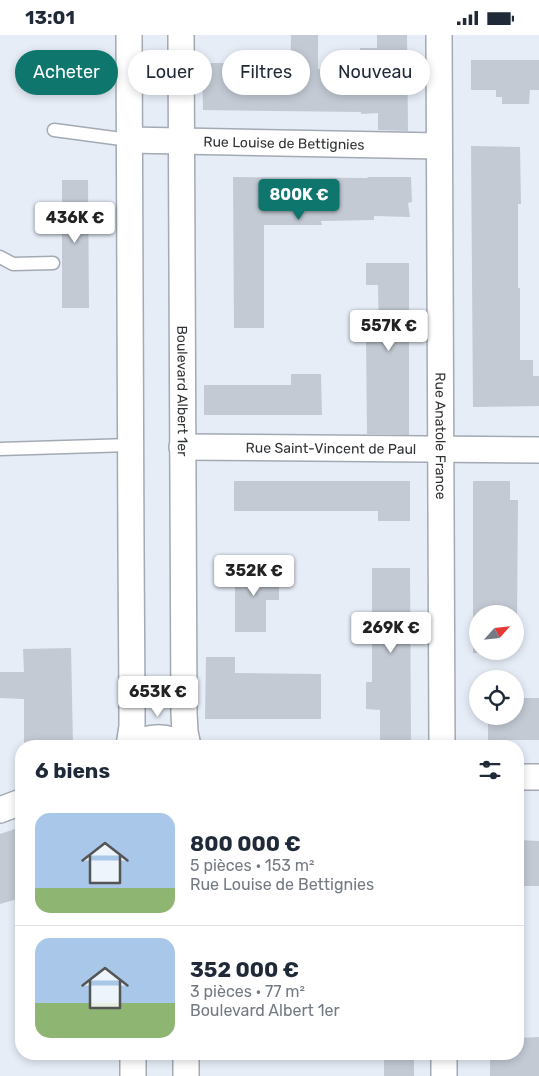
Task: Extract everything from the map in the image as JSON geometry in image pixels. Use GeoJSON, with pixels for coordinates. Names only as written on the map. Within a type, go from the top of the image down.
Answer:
{"type":"FeatureCollection","features":[{"type":"Feature","properties":{"kind":"street"},"geometry":{"type":"LineString","coordinates":[[129,35],[132,706],[130,740]]}},
{"type":"Feature","properties":{"kind":"street","name":"Boulevard Albert 1er"},"geometry":{"type":"LineString","coordinates":[[181,35],[184,713],[187,740]]}},
{"type":"Feature","properties":{"kind":"street","name":"Rue Anatole France"},"geometry":{"type":"LineString","coordinates":[[439,35],[442,740]]}},
{"type":"Feature","properties":{"kind":"street","name":"Rue Louise de Bettignies"},"geometry":{"type":"LineString","coordinates":[[129,140],[439,146]]}},
{"type":"Feature","properties":{"kind":"street","name":"Rue Saint-Vincent de Paul"},"geometry":{"type":"LineString","coordinates":[[182,447],[539,450]]}},
{"type":"Feature","properties":{"kind":"street"},"geometry":{"type":"LineString","coordinates":[[145,740],[161,738],[172,740]]}},
{"type":"Feature","properties":{"kind":"street"},"geometry":{"type":"LineString","coordinates":[[524,777],[539,777]]}},
{"type":"Feature","properties":{"kind":"street"},"geometry":{"type":"LineString","coordinates":[[0,810],[15,805]]}},
{"type":"Feature","properties":{"kind":"street"},"geometry":{"type":"LineString","coordinates":[[133,1060],[133,1076]]}},
{"type":"Feature","properties":{"kind":"street"},"geometry":{"type":"LineString","coordinates":[[186,1060],[186,1076]]}},
{"type":"Feature","properties":{"kind":"street"},"geometry":{"type":"LineString","coordinates":[[444,1060],[444,1076]]}},
{"type":"Feature","properties":{"kind":"lane"},"geometry":{"type":"LineString","coordinates":[[54,130],[129,140]]}},
{"type":"Feature","properties":{"kind":"lane"},"geometry":{"type":"LineString","coordinates":[[0,257],[14,264],[52,263]]}},
{"type":"Feature","properties":{"kind":"lane"},"geometry":{"type":"LineString","coordinates":[[0,449],[130,445]]}},
{"type":"Feature","properties":{"kind":"building"},"geometry":{"type":"Polygon","coordinates":[[[291,35],[318,35],[320,95],[408,95],[408,131],[378,130],[378,113],[203,110],[203,95],[212,95],[212,63],[222,63],[222,95],[310,95],[310,50],[291,50],[291,35]]]}},
{"type":"Feature","properties":{"kind":"building"},"geometry":{"type":"Polygon","coordinates":[[[377,35],[407,35],[407,50],[360,50],[360,48],[377,48],[377,35]]]}},
{"type":"Feature","properties":{"kind":"building"},"geometry":{"type":"Polygon","coordinates":[[[471,60],[539,60],[539,90],[530,90],[529,104],[502,104],[502,97],[496,97],[496,90],[471,90],[471,60]]]}},
{"type":"Feature","properties":{"kind":"building"},"geometry":{"type":"Polygon","coordinates":[[[471,146],[520,147],[521,204],[518,204],[518,288],[520,288],[520,360],[533,360],[533,376],[539,376],[539,406],[473,407],[471,146]]]}},
{"type":"Feature","properties":{"kind":"building"},"geometry":{"type":"Polygon","coordinates":[[[233,177],[411,177],[412,202],[408,203],[410,217],[374,216],[374,220],[321,221],[322,225],[264,225],[264,328],[234,328],[233,177]]]}},
{"type":"Feature","properties":{"kind":"building"},"geometry":{"type":"Polygon","coordinates":[[[62,180],[88,180],[89,308],[62,308],[62,180]]]}},
{"type":"Feature","properties":{"kind":"building"},"geometry":{"type":"Polygon","coordinates":[[[366,263],[409,263],[409,435],[367,434],[366,338],[379,338],[378,285],[366,285],[366,263]]]}},
{"type":"Feature","properties":{"kind":"building"},"geometry":{"type":"Polygon","coordinates":[[[291,374],[321,374],[322,415],[204,415],[204,385],[291,385],[291,374]]]}},
{"type":"Feature","properties":{"kind":"building"},"geometry":{"type":"Polygon","coordinates":[[[234,481],[410,481],[410,521],[378,521],[378,511],[234,511],[234,481]]]}},
{"type":"Feature","properties":{"kind":"building"},"geometry":{"type":"Polygon","coordinates":[[[473,481],[510,481],[510,500],[518,500],[517,605],[473,605],[473,481]]]}},
{"type":"Feature","properties":{"kind":"building"},"geometry":{"type":"Polygon","coordinates":[[[235,568],[279,568],[279,600],[266,600],[266,632],[235,632],[235,568]]]}},
{"type":"Feature","properties":{"kind":"building"},"geometry":{"type":"Polygon","coordinates":[[[372,568],[410,568],[411,740],[380,740],[380,710],[366,709],[366,682],[372,682],[372,568]]]}},
{"type":"Feature","properties":{"kind":"building"},"geometry":{"type":"Polygon","coordinates":[[[71,648],[73,740],[24,740],[24,699],[0,698],[0,672],[24,672],[23,649],[71,648]]]}},
{"type":"Feature","properties":{"kind":"building"},"geometry":{"type":"Polygon","coordinates":[[[206,657],[235,657],[235,673],[321,674],[321,719],[205,719],[206,657]]]}},
{"type":"Feature","properties":{"kind":"building"},"geometry":{"type":"Polygon","coordinates":[[[524,698],[539,698],[539,740],[488,740],[488,725],[524,725],[524,698]]]}},
{"type":"Feature","properties":{"kind":"building"},"geometry":{"type":"Polygon","coordinates":[[[15,829],[15,900],[0,904],[0,834],[15,829]]]}},
{"type":"Feature","properties":{"kind":"building"},"geometry":{"type":"Polygon","coordinates":[[[524,840],[539,841],[539,886],[524,886],[524,840]]]}},
{"type":"Feature","properties":{"kind":"building"},"geometry":{"type":"Polygon","coordinates":[[[539,1037],[539,1076],[490,1076],[490,1060],[524,1060],[524,1038],[539,1037]]]}},
{"type":"Feature","properties":{"kind":"building"},"geometry":{"type":"Polygon","coordinates":[[[384,1060],[414,1060],[414,1076],[384,1076],[384,1060]]]}}]}
